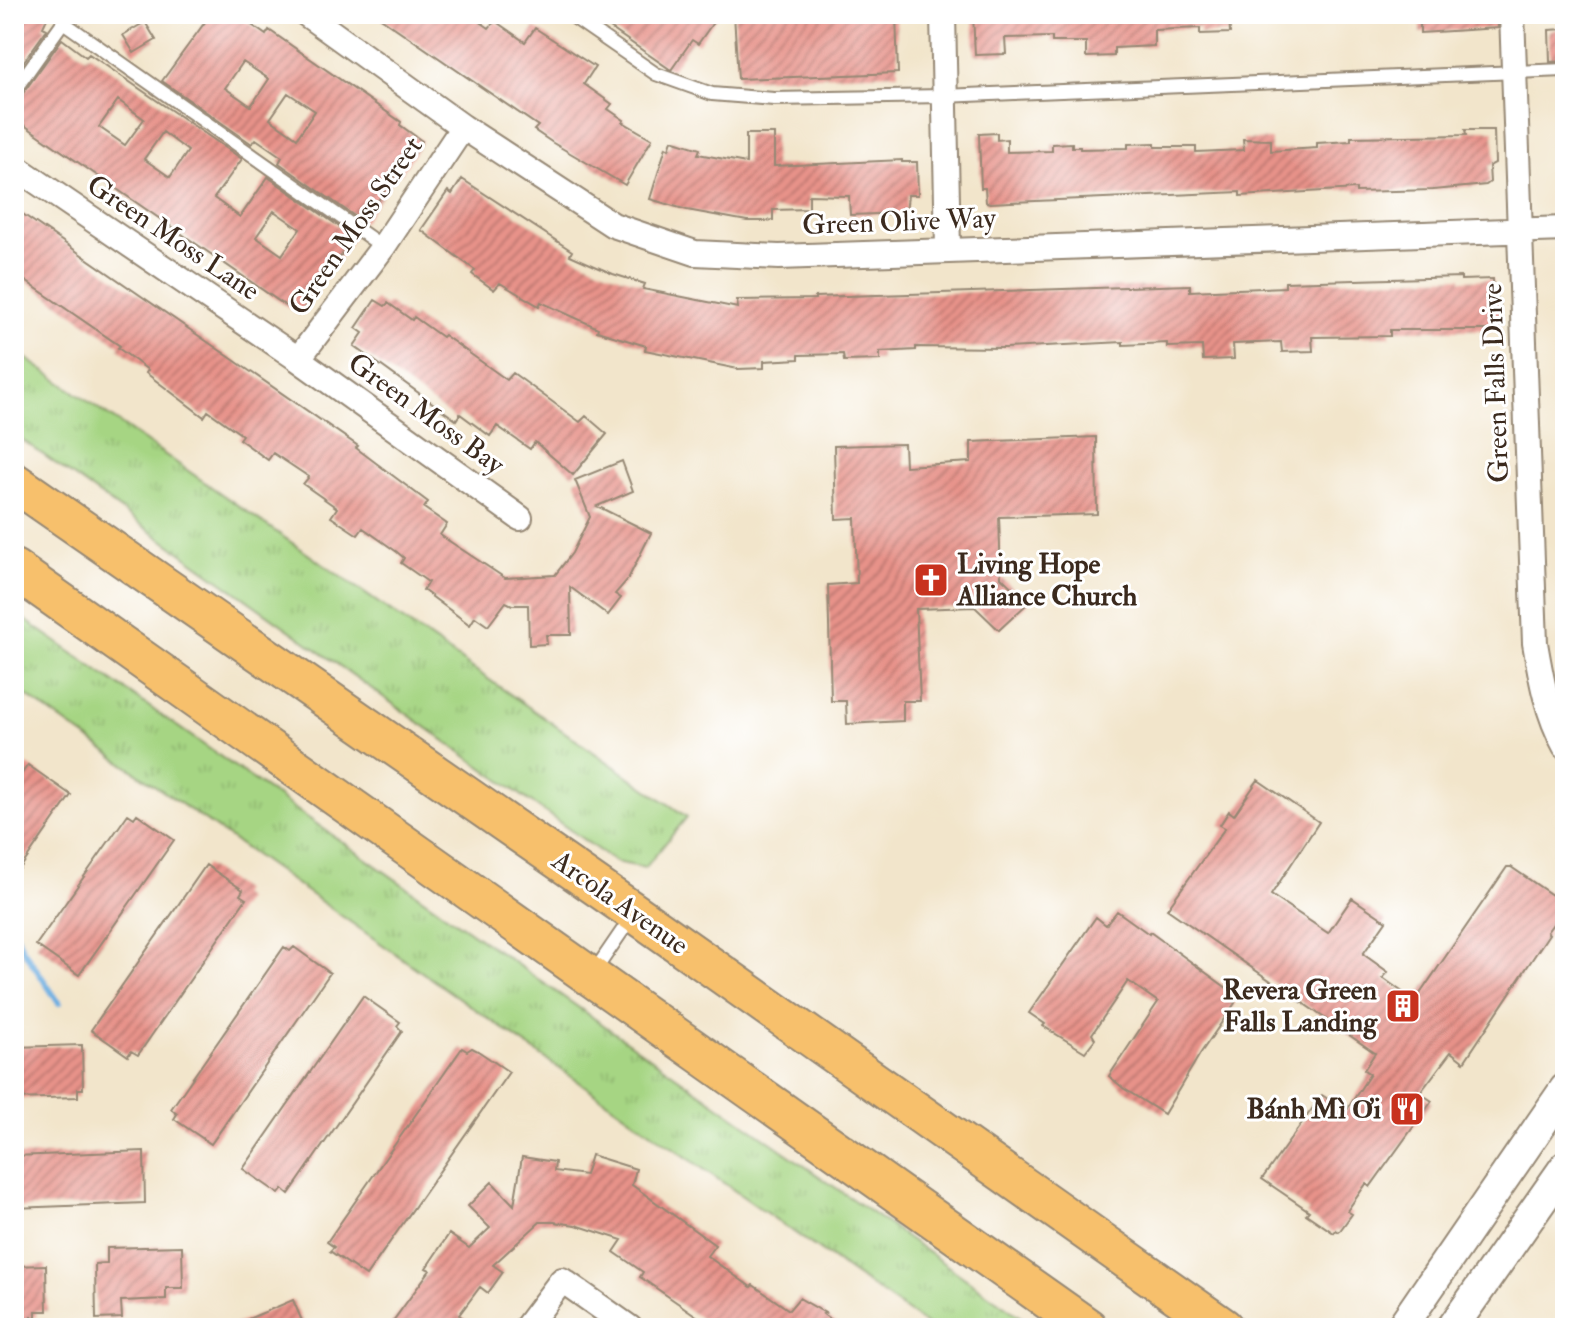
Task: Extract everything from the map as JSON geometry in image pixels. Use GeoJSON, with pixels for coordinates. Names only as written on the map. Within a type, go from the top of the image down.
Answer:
{"type":"FeatureCollection","features":[{"type":"Feature","properties":{"kind":"main road","name":"Arcola Avenue"},"geometry":{"type":"LineString","coordinates":[[14,482],[635,913],[1224,1328]]}},
{"type":"Feature","properties":{"kind":"main road"},"geometry":{"type":"LineString","coordinates":[[14,569],[1088,1328]]}},
{"type":"Feature","properties":{"kind":"street","name":"Green Olive Way"},"geometry":{"type":"LineString","coordinates":[[306,14],[463,127],[613,225],[695,253],[779,257],[1565,229]]}},
{"type":"Feature","properties":{"kind":"street"},"geometry":{"type":"LineString","coordinates":[[943,14],[948,249]]}},
{"type":"Feature","properties":{"kind":"street","name":"Green Falls Drive"},"geometry":{"type":"LineString","coordinates":[[1512,14],[1535,643],[1543,688],[1565,746]]}},
{"type":"Feature","properties":{"kind":"street","name":"Green Moss Street"},"geometry":{"type":"LineString","coordinates":[[298,359],[383,247],[463,127]]}},
{"type":"Feature","properties":{"kind":"street","name":"Green Moss Lane"},"geometry":{"type":"LineString","coordinates":[[14,166],[298,359]]}},
{"type":"Feature","properties":{"kind":"street","name":"Green Moss Bay"},"geometry":{"type":"LineString","coordinates":[[298,359],[520,518]]}},
{"type":"Feature","properties":{"kind":"street"},"geometry":{"type":"LineString","coordinates":[[1401,1328],[1565,1089]]}},
{"type":"Feature","properties":{"kind":"street"},"geometry":{"type":"LineString","coordinates":[[1452,1328],[1565,1167]]}},
{"type":"Feature","properties":{"kind":"street"},"geometry":{"type":"LineString","coordinates":[[526,1328],[562,1280],[630,1328]]}},
{"type":"Feature","properties":{"kind":"lane"},"geometry":{"type":"LineString","coordinates":[[569,14],[656,74],[712,94],[774,99],[944,96],[1565,70]]}},
{"type":"Feature","properties":{"kind":"lane"},"geometry":{"type":"LineString","coordinates":[[14,91],[64,18],[383,247]]}},
{"type":"Feature","properties":{"kind":"lane"},"geometry":{"type":"LineString","coordinates":[[592,975],[635,913]]}},
{"type":"Feature","properties":{"kind":"green space"},"geometry":{"type":"Polygon","coordinates":[[[14,350],[687,817],[645,868],[615,862],[14,434],[14,350]]]}},
{"type":"Feature","properties":{"kind":"green space"},"geometry":{"type":"Polygon","coordinates":[[[14,612],[1036,1328],[931,1328],[14,687],[14,612]]]}},
{"type":"Feature","properties":{"kind":"building"},"geometry":{"type":"Polygon","coordinates":[[[14,14],[49,14],[43,27],[47,29],[14,75],[14,14]]]}},
{"type":"Feature","properties":{"kind":"building"},"geometry":{"type":"Polygon","coordinates":[[[211,14],[236,14],[266,35],[269,30],[401,122],[400,125],[422,141],[401,174],[398,172],[363,222],[279,163],[282,157],[256,139],[252,144],[162,81],[211,14]],[[243,62],[225,88],[251,106],[269,79],[243,62]],[[288,93],[270,119],[297,138],[315,111],[288,93]]]}},
{"type":"Feature","properties":{"kind":"building"},"geometry":{"type":"Polygon","coordinates":[[[375,14],[469,14],[489,28],[495,21],[525,42],[535,28],[595,67],[584,84],[612,104],[608,109],[623,122],[652,139],[625,185],[553,143],[534,130],[538,126],[375,14]]]}},
{"type":"Feature","properties":{"kind":"building"},"geometry":{"type":"Polygon","coordinates":[[[590,14],[719,14],[698,44],[692,40],[671,70],[590,14]]]}},
{"type":"Feature","properties":{"kind":"building"},"geometry":{"type":"Polygon","coordinates":[[[734,14],[896,14],[898,73],[738,79],[734,14]]]}},
{"type":"Feature","properties":{"kind":"building"},"geometry":{"type":"Polygon","coordinates":[[[973,14],[1229,14],[1230,33],[1200,34],[1200,28],[1154,30],[1154,46],[1114,48],[1114,56],[1086,57],[1086,42],[1052,42],[1052,37],[1005,38],[1006,54],[975,55],[973,14]]]}},
{"type":"Feature","properties":{"kind":"building"},"geometry":{"type":"Polygon","coordinates":[[[1420,14],[1497,14],[1498,28],[1420,33],[1420,14]]]}},
{"type":"Feature","properties":{"kind":"building"},"geometry":{"type":"Polygon","coordinates":[[[145,22],[156,40],[134,53],[123,35],[145,22]]]}},
{"type":"Feature","properties":{"kind":"building"},"geometry":{"type":"Polygon","coordinates":[[[1565,29],[1565,61],[1550,62],[1549,30],[1565,29]]]}},
{"type":"Feature","properties":{"kind":"building"},"geometry":{"type":"Polygon","coordinates":[[[62,39],[86,57],[89,54],[242,159],[214,198],[240,217],[268,177],[354,237],[299,315],[14,118],[14,100],[21,96],[62,39]],[[118,100],[99,127],[125,145],[144,119],[118,100]],[[163,132],[144,159],[170,177],[188,151],[163,132]],[[274,211],[256,237],[282,255],[300,229],[274,211]]]}},
{"type":"Feature","properties":{"kind":"building"},"geometry":{"type":"Polygon","coordinates":[[[1465,130],[1494,130],[1495,163],[1489,166],[1490,182],[1486,185],[1433,190],[1356,192],[1356,189],[1240,196],[1240,192],[990,203],[986,202],[985,188],[981,188],[979,134],[997,133],[997,140],[1007,139],[1007,152],[1052,151],[1052,144],[1072,143],[1072,147],[1080,149],[1128,148],[1128,144],[1155,143],[1155,147],[1196,147],[1196,152],[1244,150],[1243,139],[1271,140],[1271,151],[1317,148],[1317,143],[1351,141],[1351,137],[1466,135],[1465,130]]]}},
{"type":"Feature","properties":{"kind":"building"},"geometry":{"type":"Polygon","coordinates":[[[746,134],[774,134],[774,166],[902,160],[917,162],[918,195],[908,195],[906,213],[850,215],[849,196],[809,195],[809,209],[773,210],[773,220],[765,221],[747,221],[687,210],[650,199],[666,147],[669,149],[672,140],[700,149],[698,154],[746,163],[746,134]]]}},
{"type":"Feature","properties":{"kind":"building"},"geometry":{"type":"Polygon","coordinates":[[[462,179],[572,251],[570,255],[645,284],[643,289],[738,308],[737,300],[1190,285],[1190,291],[1285,287],[1285,282],[1461,277],[1461,280],[1493,279],[1494,298],[1500,302],[1501,330],[1390,330],[1390,336],[1312,337],[1313,351],[1282,352],[1281,342],[1233,344],[1234,359],[1203,360],[1202,346],[1167,347],[1167,343],[1123,345],[1123,342],[1005,348],[916,347],[916,350],[880,352],[880,360],[844,361],[843,354],[799,355],[799,359],[764,361],[764,368],[738,369],[645,350],[646,346],[597,331],[598,328],[541,302],[539,306],[500,283],[494,290],[472,274],[475,270],[421,230],[448,191],[452,194],[462,179]]]}},
{"type":"Feature","properties":{"kind":"building"},"geometry":{"type":"Polygon","coordinates":[[[14,208],[358,446],[356,448],[428,502],[424,508],[447,524],[440,535],[505,578],[555,575],[572,553],[590,517],[575,480],[622,461],[633,491],[597,506],[651,533],[628,579],[615,594],[621,598],[608,615],[570,587],[571,635],[546,635],[547,644],[529,645],[528,605],[506,602],[488,626],[475,617],[470,625],[423,590],[428,582],[401,563],[404,558],[397,552],[363,528],[358,535],[331,517],[337,508],[303,484],[309,477],[273,453],[268,460],[239,439],[242,435],[208,411],[204,417],[146,373],[148,370],[118,348],[120,346],[14,273],[14,208]]]}},
{"type":"Feature","properties":{"kind":"building"},"geometry":{"type":"Polygon","coordinates":[[[375,300],[385,306],[388,303],[412,320],[414,317],[442,337],[444,335],[507,380],[513,373],[580,422],[586,416],[607,434],[573,475],[535,442],[530,449],[497,426],[490,436],[460,414],[456,420],[354,346],[363,333],[356,328],[375,300]]]}},
{"type":"Feature","properties":{"kind":"building","name":"Living Hope Alliance Church"},"geometry":{"type":"Polygon","coordinates":[[[1096,437],[1097,514],[999,517],[1001,577],[1028,603],[999,630],[975,607],[916,609],[920,701],[903,701],[903,721],[847,724],[846,701],[831,701],[828,585],[857,583],[855,518],[836,519],[834,446],[904,444],[905,466],[971,462],[971,442],[1096,437]]]}},
{"type":"Feature","properties":{"kind":"building"},"geometry":{"type":"Polygon","coordinates":[[[28,765],[71,795],[14,877],[14,784],[28,765]]]}},
{"type":"Feature","properties":{"kind":"building","name":"Revera Green Falls Landing"},"geometry":{"type":"Polygon","coordinates":[[[1258,780],[1319,822],[1271,895],[1328,933],[1352,898],[1386,921],[1363,954],[1388,972],[1383,978],[1415,1001],[1507,867],[1565,904],[1547,932],[1549,934],[1464,1062],[1451,1052],[1420,1093],[1432,1101],[1370,1187],[1366,1184],[1347,1211],[1352,1214],[1339,1232],[1336,1230],[1334,1233],[1306,1214],[1309,1211],[1262,1179],[1322,1095],[1346,1111],[1370,1074],[1364,1070],[1375,1053],[1167,909],[1225,828],[1220,825],[1229,811],[1234,815],[1258,780]]]}},
{"type":"Feature","properties":{"kind":"building"},"geometry":{"type":"Polygon","coordinates":[[[128,814],[134,818],[137,814],[174,840],[79,975],[36,945],[128,814]]]}},
{"type":"Feature","properties":{"kind":"building"},"geometry":{"type":"Polygon","coordinates":[[[206,865],[243,890],[240,895],[246,899],[138,1055],[131,1051],[128,1056],[91,1030],[206,865]]]}},
{"type":"Feature","properties":{"kind":"building"},"geometry":{"type":"Polygon","coordinates":[[[1117,911],[1235,994],[1230,1000],[1235,1003],[1164,1114],[1109,1076],[1158,1002],[1128,981],[1092,1034],[1095,1039],[1085,1052],[1043,1026],[1045,1024],[1029,1013],[1096,917],[1106,925],[1117,911]]]}},
{"type":"Feature","properties":{"kind":"building"},"geometry":{"type":"Polygon","coordinates":[[[284,947],[290,951],[294,947],[330,973],[211,1144],[174,1119],[177,1114],[171,1109],[284,947]]]}},
{"type":"Feature","properties":{"kind":"building"},"geometry":{"type":"Polygon","coordinates":[[[363,996],[400,1022],[397,1026],[402,1031],[289,1194],[283,1189],[279,1194],[243,1169],[363,996]]]}},
{"type":"Feature","properties":{"kind":"building"},"geometry":{"type":"Polygon","coordinates":[[[82,1045],[83,1089],[78,1089],[78,1097],[14,1099],[14,1047],[82,1045]]]}},
{"type":"Feature","properties":{"kind":"building"},"geometry":{"type":"Polygon","coordinates":[[[462,1048],[478,1051],[509,1072],[366,1276],[330,1251],[334,1247],[327,1242],[462,1048]]]}},
{"type":"Feature","properties":{"kind":"building"},"geometry":{"type":"Polygon","coordinates":[[[144,1151],[145,1203],[14,1208],[14,1156],[144,1151]]]}},
{"type":"Feature","properties":{"kind":"building"},"geometry":{"type":"Polygon","coordinates":[[[591,1155],[636,1169],[632,1185],[715,1245],[707,1256],[751,1287],[753,1285],[789,1310],[799,1298],[825,1313],[842,1328],[714,1328],[640,1277],[643,1272],[614,1252],[622,1240],[576,1225],[540,1222],[493,1265],[503,1272],[488,1293],[480,1287],[459,1315],[478,1328],[388,1328],[430,1270],[426,1268],[449,1234],[469,1248],[490,1228],[468,1206],[492,1182],[514,1205],[522,1157],[555,1162],[554,1171],[585,1175],[591,1155]]]}},
{"type":"Feature","properties":{"kind":"building"},"geometry":{"type":"Polygon","coordinates":[[[182,1246],[183,1288],[166,1288],[166,1299],[121,1301],[122,1318],[96,1319],[95,1264],[107,1263],[107,1248],[182,1246]]]}},
{"type":"Feature","properties":{"kind":"building"},"geometry":{"type":"Polygon","coordinates":[[[46,1265],[47,1311],[36,1311],[36,1317],[31,1317],[31,1328],[14,1328],[14,1266],[46,1265]]]}},
{"type":"Feature","properties":{"kind":"building"},"geometry":{"type":"Polygon","coordinates":[[[293,1300],[305,1328],[227,1328],[293,1300]]]}},
{"type":"Feature","properties":{"kind":"waterway"},"geometry":{"type":"LineString","coordinates":[[16,934],[59,1003]]}},
{"type":"Feature","properties":{"kind":"place","name":"Living Hope Alliance Church"},"geometry":{"type":"Point","coordinates":[931,580]}},
{"type":"Feature","properties":{"kind":"place","name":"Revera Green Falls Landing"},"geometry":{"type":"Point","coordinates":[1403,1006]}},
{"type":"Feature","properties":{"kind":"place","name":"Bánh Mì Ơi"},"geometry":{"type":"Point","coordinates":[1407,1109]}}]}
